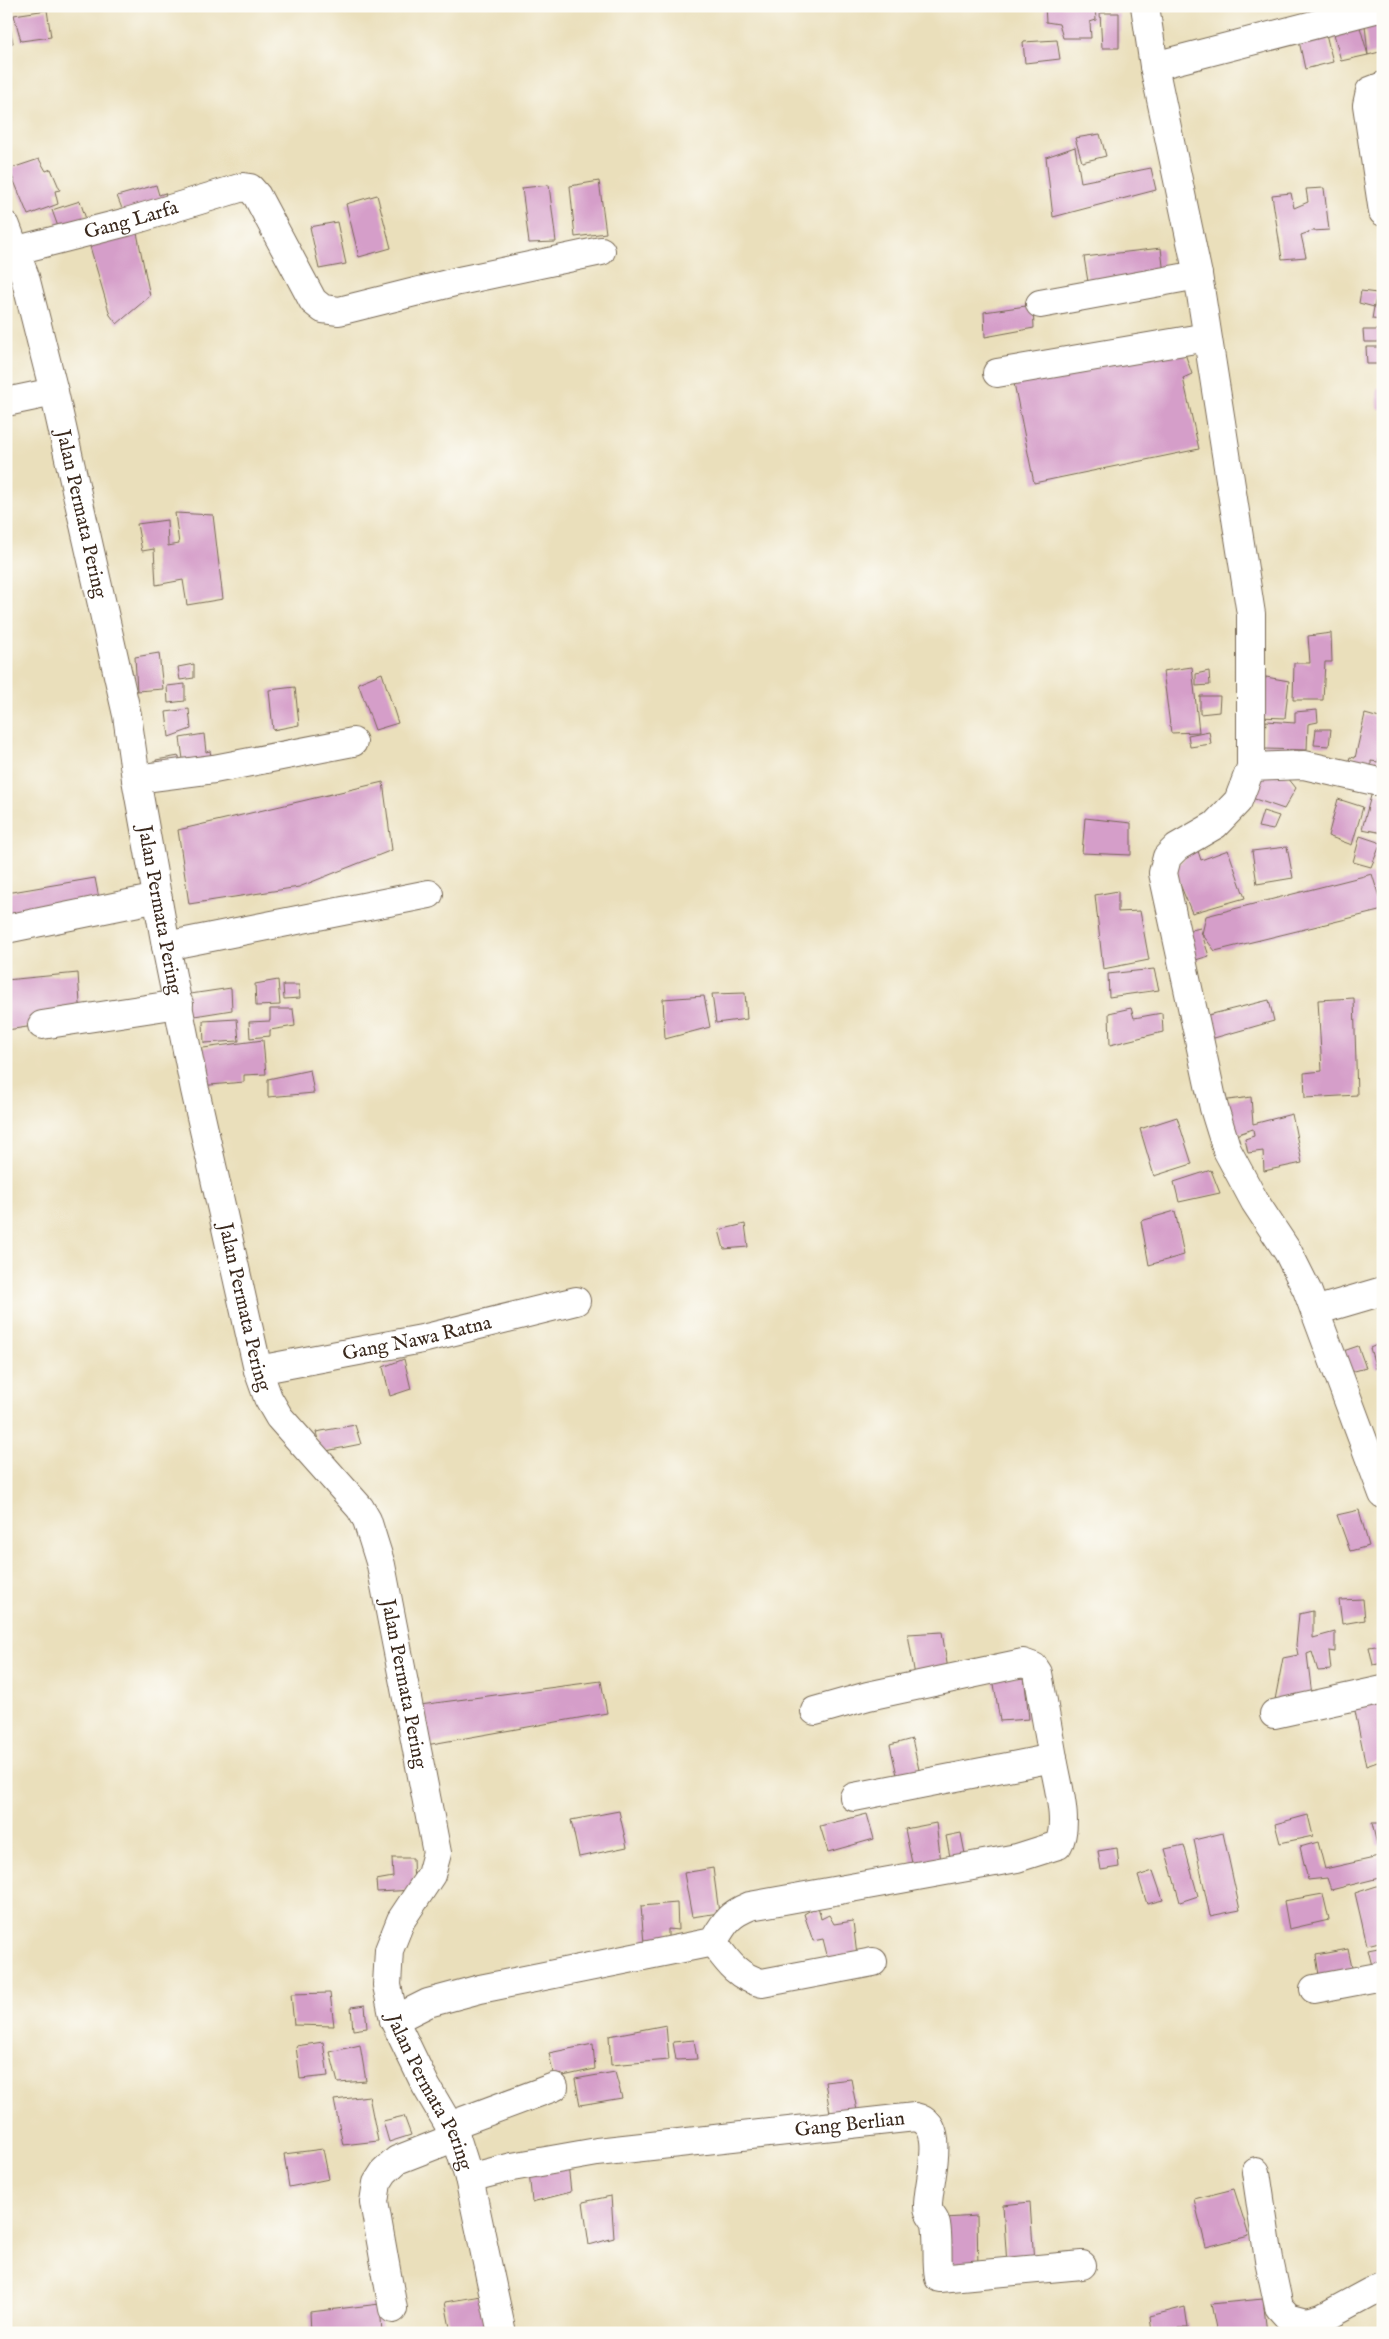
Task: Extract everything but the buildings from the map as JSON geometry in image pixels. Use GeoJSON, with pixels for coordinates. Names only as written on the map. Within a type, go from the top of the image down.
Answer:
{"type":"FeatureCollection","features":[{"type":"Feature","properties":{"kind":"street"},"geometry":{"type":"LineString","coordinates":[[1145,6],[1154,66],[1198,275],[1251,614],[1251,767],[1238,801],[1215,825],[1177,847],[1167,857],[1163,873],[1214,1108],[1225,1144],[1254,1202],[1288,1252],[1315,1311],[1383,1494]]}},
{"type":"Feature","properties":{"kind":"street"},"geometry":{"type":"LineString","coordinates":[[1154,66],[1298,17],[1383,7]]}},
{"type":"Feature","properties":{"kind":"street"},"geometry":{"type":"LineString","coordinates":[[1383,86],[1370,91],[1367,105],[1383,212]]}},
{"type":"Feature","properties":{"kind":"street","name":"Gang Larfa"},"geometry":{"type":"LineString","coordinates":[[11,238],[127,222],[243,187],[250,188],[257,196],[313,302],[323,309],[339,311],[459,281],[601,251]]}},
{"type":"Feature","properties":{"kind":"street","name":"Jalan Permata Pering"},"geometry":{"type":"LineString","coordinates":[[11,238],[16,279],[54,392],[128,715],[136,779],[166,946],[197,1100],[258,1370],[268,1398],[279,1417],[360,1508],[368,1520],[381,1565],[437,1853],[432,1875],[401,1920],[389,1950],[387,1985],[394,2020],[426,2086],[453,2132],[469,2178],[502,2333]]}},
{"type":"Feature","properties":{"kind":"street"},"geometry":{"type":"LineString","coordinates":[[1040,304],[1198,275]]}},
{"type":"Feature","properties":{"kind":"street"},"geometry":{"type":"LineString","coordinates":[[997,373],[1208,337]]}},
{"type":"Feature","properties":{"kind":"street"},"geometry":{"type":"LineString","coordinates":[[6,402],[54,392]]}},
{"type":"Feature","properties":{"kind":"street"},"geometry":{"type":"LineString","coordinates":[[136,779],[214,770],[352,742]]}},
{"type":"Feature","properties":{"kind":"street"},"geometry":{"type":"LineString","coordinates":[[1251,767],[1304,765],[1375,781]]}},
{"type":"Feature","properties":{"kind":"street"},"geometry":{"type":"LineString","coordinates":[[166,946],[429,894]]}},
{"type":"Feature","properties":{"kind":"street"},"geometry":{"type":"LineString","coordinates":[[6,928],[158,898]]}},
{"type":"Feature","properties":{"kind":"street"},"geometry":{"type":"LineString","coordinates":[[42,1025],[178,1004]]}},
{"type":"Feature","properties":{"kind":"street"},"geometry":{"type":"LineString","coordinates":[[1315,1311],[1383,1291]]}},
{"type":"Feature","properties":{"kind":"street","name":"Gang Nawa Ratna"},"geometry":{"type":"LineString","coordinates":[[258,1370],[422,1339],[576,1301]]}},
{"type":"Feature","properties":{"kind":"street"},"geometry":{"type":"LineString","coordinates":[[394,2020],[428,2003],[480,1989],[713,1942],[727,1918],[733,1912],[750,1906],[1017,1858],[1058,1845],[1063,1836],[1063,1819],[1053,1758],[1038,1672],[1034,1667],[1023,1664],[868,1696],[815,1711]]}},
{"type":"Feature","properties":{"kind":"street"},"geometry":{"type":"LineString","coordinates":[[1274,1714],[1383,1690]]}},
{"type":"Feature","properties":{"kind":"street"},"geometry":{"type":"LineString","coordinates":[[854,1798],[1053,1758]]}},
{"type":"Feature","properties":{"kind":"street"},"geometry":{"type":"LineString","coordinates":[[713,1942],[733,1970],[744,1977],[762,1982],[873,1962]]}},
{"type":"Feature","properties":{"kind":"street"},"geometry":{"type":"LineString","coordinates":[[1314,1989],[1383,1976]]}},
{"type":"Feature","properties":{"kind":"street"},"geometry":{"type":"LineString","coordinates":[[394,2309],[374,2202],[377,2183],[384,2172],[397,2160],[453,2132],[554,2087]]}},
{"type":"Feature","properties":{"kind":"street","name":"Gang Berlian"},"geometry":{"type":"LineString","coordinates":[[469,2178],[512,2167],[597,2152],[915,2117],[922,2118],[934,2134],[928,2208],[936,2223],[939,2278],[1082,2265]]}},
{"type":"Feature","properties":{"kind":"street"},"geometry":{"type":"LineString","coordinates":[[1256,2172],[1269,2260],[1279,2307],[1288,2317],[1307,2322],[1322,2318],[1348,2302],[1383,2288]]}}]}
